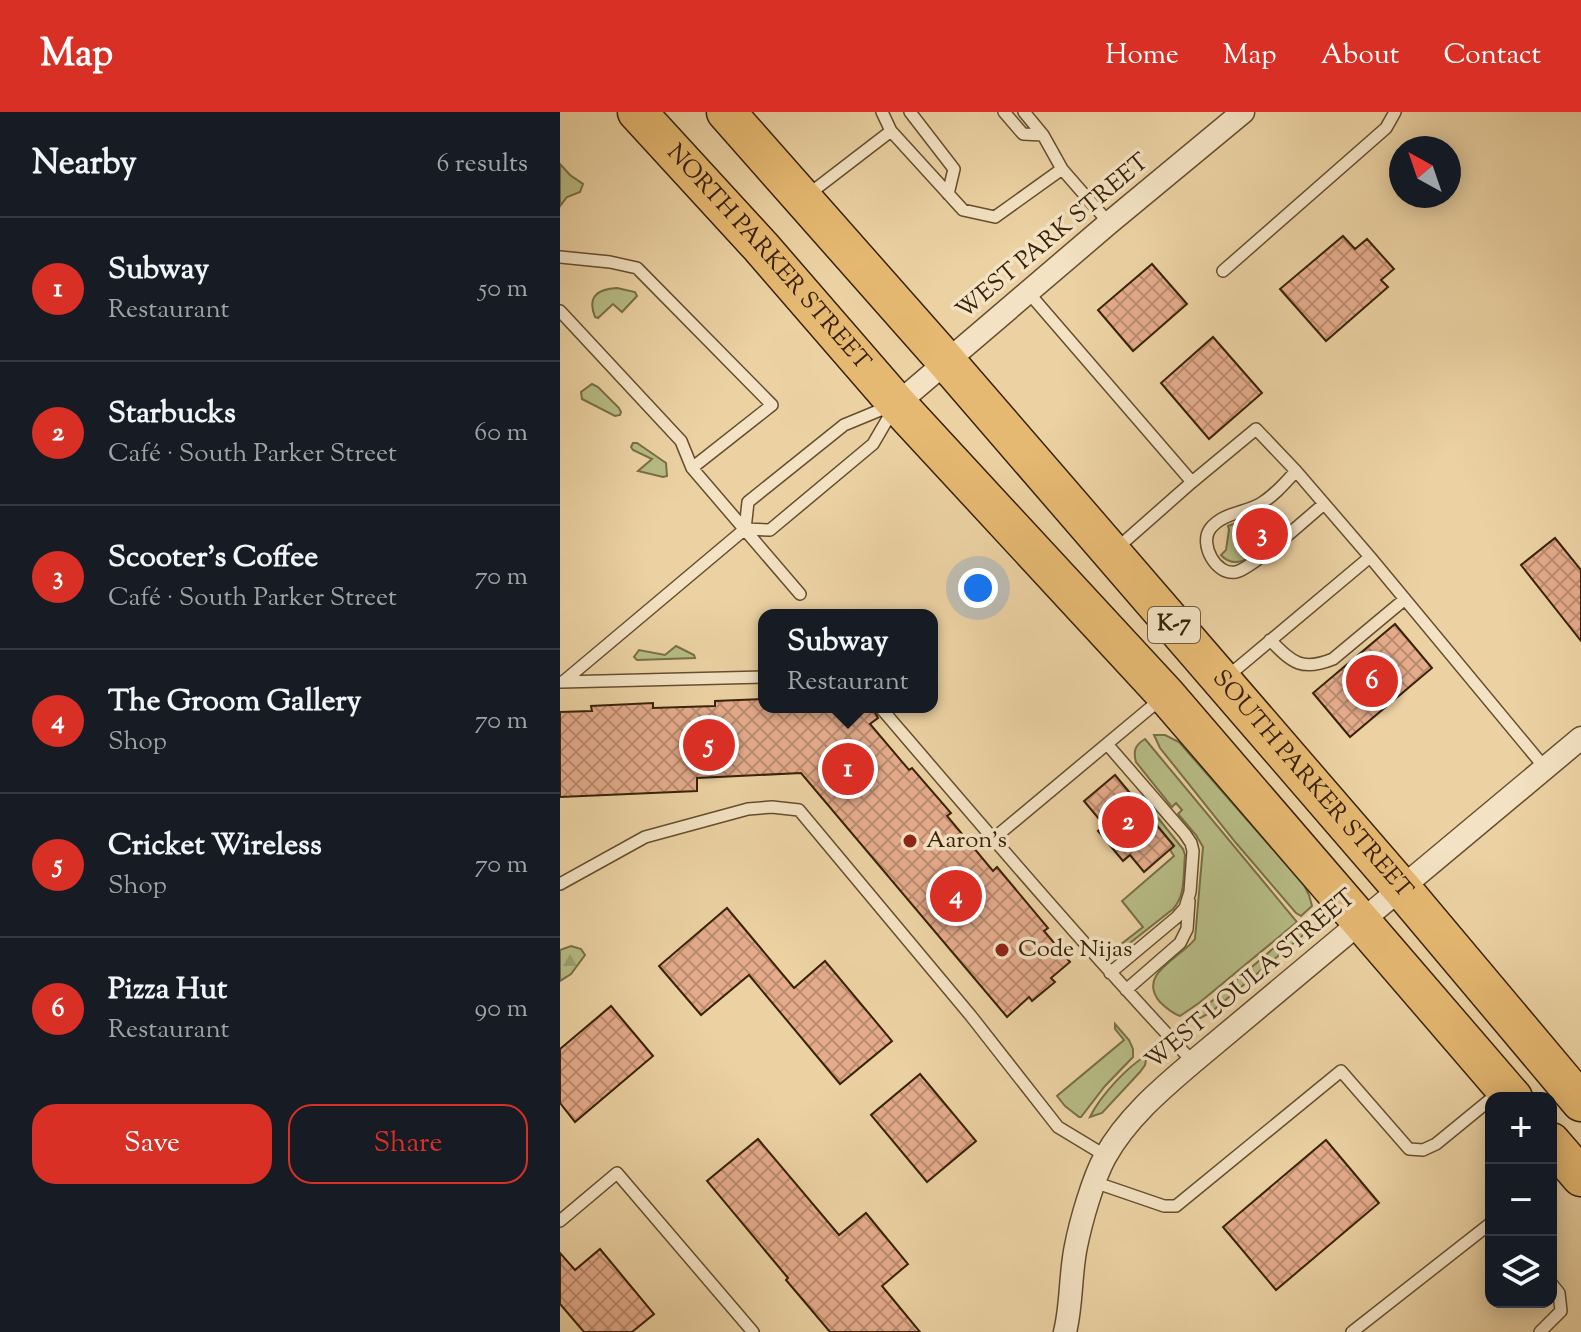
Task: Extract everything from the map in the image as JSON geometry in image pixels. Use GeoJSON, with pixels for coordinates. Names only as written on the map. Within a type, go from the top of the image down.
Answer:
{"type":"FeatureCollection","features":[{"type":"Feature","properties":{"kind":"highway","name":"NORTH PARKER STREET"},"geometry":{"type":"LineString","coordinates":[[637,112],[761,247],[897,404]]}},
{"type":"Feature","properties":{"kind":"highway","name":"K-7"},"geometry":{"type":"LineString","coordinates":[[726,112],[946,361]]}},
{"type":"Feature","properties":{"kind":"highway","name":"SOUTH PARKER STREET"},"geometry":{"type":"LineString","coordinates":[[946,361],[1402,889],[1581,1102]]}},
{"type":"Feature","properties":{"kind":"highway","name":"K-7"},"geometry":{"type":"LineString","coordinates":[[897,404],[1166,695],[1361,922],[1497,1092]]}},
{"type":"Feature","properties":{"kind":"highway"},"geometry":{"type":"LineString","coordinates":[[1557,1149],[1581,1177]]}},
{"type":"Feature","properties":{"kind":"street","name":"WEST PARK STREET"},"geometry":{"type":"LineString","coordinates":[[897,404],[1243,112]]}},
{"type":"Feature","properties":{"kind":"street","name":"WEST LOULA STREET"},"geometry":{"type":"LineString","coordinates":[[1065,1332],[1076,1246],[1094,1182],[1106,1156],[1134,1116],[1193,1062],[1581,738]]}},
{"type":"Feature","properties":{"kind":"lane"},"geometry":{"type":"LineString","coordinates":[[882,112],[891,131],[963,210],[995,217],[1062,169]]}},
{"type":"Feature","properties":{"kind":"lane"},"geometry":{"type":"LineString","coordinates":[[910,112],[954,169],[948,194]]}},
{"type":"Feature","properties":{"kind":"lane"},"geometry":{"type":"LineString","coordinates":[[1004,112],[1023,134],[1043,135]]}},
{"type":"Feature","properties":{"kind":"lane"},"geometry":{"type":"LineString","coordinates":[[1024,112],[1043,135],[1062,169],[1109,223]]}},
{"type":"Feature","properties":{"kind":"lane"},"geometry":{"type":"LineString","coordinates":[[1223,271],[1386,128],[1395,112]]}},
{"type":"Feature","properties":{"kind":"lane"},"geometry":{"type":"LineString","coordinates":[[803,198],[891,131]]}},
{"type":"Feature","properties":{"kind":"lane"},"geometry":{"type":"LineString","coordinates":[[560,257],[637,268],[772,405],[692,468]]}},
{"type":"Feature","properties":{"kind":"lane"},"geometry":{"type":"LineString","coordinates":[[1028,292],[1192,482]]}},
{"type":"Feature","properties":{"kind":"lane"},"geometry":{"type":"LineString","coordinates":[[560,311],[681,441],[692,468],[800,594]]}},
{"type":"Feature","properties":{"kind":"lane"},"geometry":{"type":"LineString","coordinates":[[745,529],[748,502],[844,425],[897,404]]}},
{"type":"Feature","properties":{"kind":"lane"},"geometry":{"type":"LineString","coordinates":[[561,682],[745,529],[770,530],[873,444],[897,404]]}},
{"type":"Feature","properties":{"kind":"lane"},"geometry":{"type":"LineString","coordinates":[[1112,553],[1256,429],[1370,557],[1545,768]]}},
{"type":"Feature","properties":{"kind":"lane"},"geometry":{"type":"LineString","coordinates":[[1296,471],[1265,501],[1218,521],[1210,529],[1206,548],[1215,562],[1229,572],[1238,572],[1324,504]]}},
{"type":"Feature","properties":{"kind":"lane"},"geometry":{"type":"LineString","coordinates":[[1222,681],[1370,557]]}},
{"type":"Feature","properties":{"kind":"lane"},"geometry":{"type":"LineString","coordinates":[[1270,640],[1291,661],[1311,665],[1323,663],[1333,659],[1405,599]]}},
{"type":"Feature","properties":{"kind":"lane"},"geometry":{"type":"LineString","coordinates":[[561,682],[758,677]]}},
{"type":"Feature","properties":{"kind":"lane"},"geometry":{"type":"LineString","coordinates":[[993,839],[1166,695]]}},
{"type":"Feature","properties":{"kind":"lane"},"geometry":{"type":"LineString","coordinates":[[885,713],[1110,973],[1193,1062]]}},
{"type":"Feature","properties":{"kind":"lane"},"geometry":{"type":"LineString","coordinates":[[1107,744],[1191,843],[1193,851],[1187,929],[1180,943],[1126,990]]}},
{"type":"Feature","properties":{"kind":"lane"},"geometry":{"type":"LineString","coordinates":[[560,884],[645,837],[748,809],[772,807],[799,810],[971,1016],[1058,1127],[1106,1156]]}},
{"type":"Feature","properties":{"kind":"lane"},"geometry":{"type":"LineString","coordinates":[[1110,973],[1177,917],[1189,899]]}},
{"type":"Feature","properties":{"kind":"lane"},"geometry":{"type":"LineString","coordinates":[[1094,1182],[1164,1206],[1176,1206],[1341,1071],[1409,1149],[1423,1150],[1436,1144],[1485,1107]]}},
{"type":"Feature","properties":{"kind":"lane"},"geometry":{"type":"LineString","coordinates":[[560,1221],[617,1173],[753,1332]]}},
{"type":"Feature","properties":{"kind":"lane"},"geometry":{"type":"LineString","coordinates":[[1352,1332],[1485,1228]]}},
{"type":"Feature","properties":{"kind":"lane"},"geometry":{"type":"LineString","coordinates":[[1540,1332],[1561,1311],[1557,1290]]}},
{"type":"Feature","properties":{"kind":"green space"},"geometry":{"type":"Polygon","coordinates":[[[560,164],[583,184],[580,192],[567,197],[560,206],[560,164]]]}},
{"type":"Feature","properties":{"kind":"green space"},"geometry":{"type":"Polygon","coordinates":[[[617,288],[635,292],[637,296],[622,312],[613,304],[598,318],[595,317],[592,304],[596,295],[617,288]]]}},
{"type":"Feature","properties":{"kind":"green space"},"geometry":{"type":"Polygon","coordinates":[[[592,384],[619,408],[620,415],[615,416],[582,399],[581,392],[592,384]]]}},
{"type":"Feature","properties":{"kind":"green space"},"geometry":{"type":"Polygon","coordinates":[[[633,443],[666,463],[667,476],[638,471],[652,459],[633,450],[633,443]]]}},
{"type":"Feature","properties":{"kind":"green space"},"geometry":{"type":"Polygon","coordinates":[[[1269,511],[1235,539],[1250,557],[1234,562],[1224,558],[1221,555],[1226,550],[1228,526],[1269,511]]]}},
{"type":"Feature","properties":{"kind":"green space"},"geometry":{"type":"Polygon","coordinates":[[[676,646],[695,658],[637,660],[634,657],[639,650],[665,655],[676,646]]]}},
{"type":"Feature","properties":{"kind":"green space"},"geometry":{"type":"Polygon","coordinates":[[[1154,735],[1165,735],[1179,742],[1304,885],[1312,906],[1301,916],[1236,843],[1160,748],[1154,735]]]}},
{"type":"Feature","properties":{"kind":"green space"},"geometry":{"type":"Polygon","coordinates":[[[1145,739],[1297,922],[1180,1016],[1160,1002],[1153,983],[1163,967],[1195,939],[1203,847],[1178,814],[1182,810],[1176,803],[1172,807],[1136,762],[1136,749],[1145,739]]]}},
{"type":"Feature","properties":{"kind":"green space"},"geometry":{"type":"Polygon","coordinates":[[[1146,803],[1183,849],[1182,891],[1173,909],[1121,950],[1120,945],[1143,927],[1122,901],[1174,856],[1170,850],[1174,846],[1141,807],[1146,803]]]}},
{"type":"Feature","properties":{"kind":"green space"},"geometry":{"type":"Polygon","coordinates":[[[1303,923],[1308,925],[1302,936],[1210,1013],[1191,1019],[1303,923]]]}},
{"type":"Feature","properties":{"kind":"green space"},"geometry":{"type":"Polygon","coordinates":[[[571,946],[581,949],[585,955],[571,974],[560,981],[560,950],[571,946]]]}},
{"type":"Feature","properties":{"kind":"green space"},"geometry":{"type":"Polygon","coordinates":[[[1115,1024],[1129,1040],[1133,1057],[1079,1117],[1057,1096],[1124,1040],[1115,1029],[1115,1024]]]}},
{"type":"Feature","properties":{"kind":"green space"},"geometry":{"type":"Polygon","coordinates":[[[1147,1055],[1140,1072],[1102,1113],[1090,1117],[1115,1083],[1147,1055]]]}},
{"type":"Feature","properties":{"kind":"building"},"geometry":{"type":"Polygon","coordinates":[[[1343,236],[1355,249],[1367,239],[1394,269],[1381,280],[1388,287],[1326,341],[1280,289],[1343,236]]]}},
{"type":"Feature","properties":{"kind":"building"},"geometry":{"type":"Polygon","coordinates":[[[1152,264],[1187,304],[1133,351],[1098,310],[1152,264]]]}},
{"type":"Feature","properties":{"kind":"building"},"geometry":{"type":"Polygon","coordinates":[[[1213,337],[1262,393],[1209,439],[1161,383],[1213,337]]]}},
{"type":"Feature","properties":{"kind":"building"},"geometry":{"type":"Polygon","coordinates":[[[1555,538],[1581,570],[1581,641],[1521,565],[1555,538]]]}},
{"type":"Feature","properties":{"kind":"building"},"geometry":{"type":"Polygon","coordinates":[[[1395,624],[1432,668],[1350,737],[1313,693],[1395,624]]]}},
{"type":"Feature","properties":{"kind":"building"},"geometry":{"type":"Polygon","coordinates":[[[758,699],[758,713],[875,713],[878,718],[870,724],[951,813],[947,816],[993,871],[997,867],[1048,928],[1044,931],[1070,962],[1051,978],[1055,982],[1032,1001],[1029,997],[1007,1017],[801,773],[697,778],[697,791],[560,797],[560,712],[592,711],[591,706],[653,703],[653,708],[715,706],[715,701],[758,699]]]}},
{"type":"Feature","properties":{"kind":"building"},"geometry":{"type":"Polygon","coordinates":[[[1115,775],[1174,846],[1144,872],[1130,855],[1123,861],[1098,831],[1105,826],[1084,801],[1115,775]]]}},
{"type":"Feature","properties":{"kind":"building"},"geometry":{"type":"Polygon","coordinates":[[[727,908],[794,988],[825,961],[892,1041],[840,1084],[749,975],[701,1015],[659,966],[727,908]]]}},
{"type":"Feature","properties":{"kind":"building"},"geometry":{"type":"Polygon","coordinates":[[[611,1006],[653,1056],[575,1122],[560,1103],[560,1049],[611,1006]]]}},
{"type":"Feature","properties":{"kind":"building"},"geometry":{"type":"Polygon","coordinates":[[[920,1074],[976,1141],[927,1182],[871,1115],[920,1074]]]}},
{"type":"Feature","properties":{"kind":"building"},"geometry":{"type":"Polygon","coordinates":[[[758,1139],[839,1235],[866,1213],[908,1264],[882,1286],[920,1332],[830,1332],[786,1280],[788,1278],[707,1181],[758,1139]]]}},
{"type":"Feature","properties":{"kind":"building"},"geometry":{"type":"Polygon","coordinates":[[[1326,1140],[1379,1203],[1276,1290],[1223,1227],[1326,1140]]]}},
{"type":"Feature","properties":{"kind":"building"},"geometry":{"type":"Polygon","coordinates":[[[600,1249],[654,1314],[632,1332],[584,1332],[560,1304],[560,1253],[575,1270],[600,1249]]]}},
{"type":"Feature","properties":{"kind":"place","name":"Scooter's Coffee"},"geometry":{"type":"Point","coordinates":[1262,534]}},
{"type":"Feature","properties":{"kind":"place","name":"Pizza Hut"},"geometry":{"type":"Point","coordinates":[1372,681]}},
{"type":"Feature","properties":{"kind":"place","name":"Cricket Wireless"},"geometry":{"type":"Point","coordinates":[709,745]}},
{"type":"Feature","properties":{"kind":"place","name":"Subway"},"geometry":{"type":"Point","coordinates":[848,769]}},
{"type":"Feature","properties":{"kind":"place","name":"Starbucks"},"geometry":{"type":"Point","coordinates":[1128,822]}},
{"type":"Feature","properties":{"kind":"place","name":"Aaron's"},"geometry":{"type":"Point","coordinates":[910,841]}},
{"type":"Feature","properties":{"kind":"place","name":"The Groom Gallery"},"geometry":{"type":"Point","coordinates":[956,896]}},
{"type":"Feature","properties":{"kind":"place","name":"Code Nijas"},"geometry":{"type":"Point","coordinates":[1002,950]}}]}
